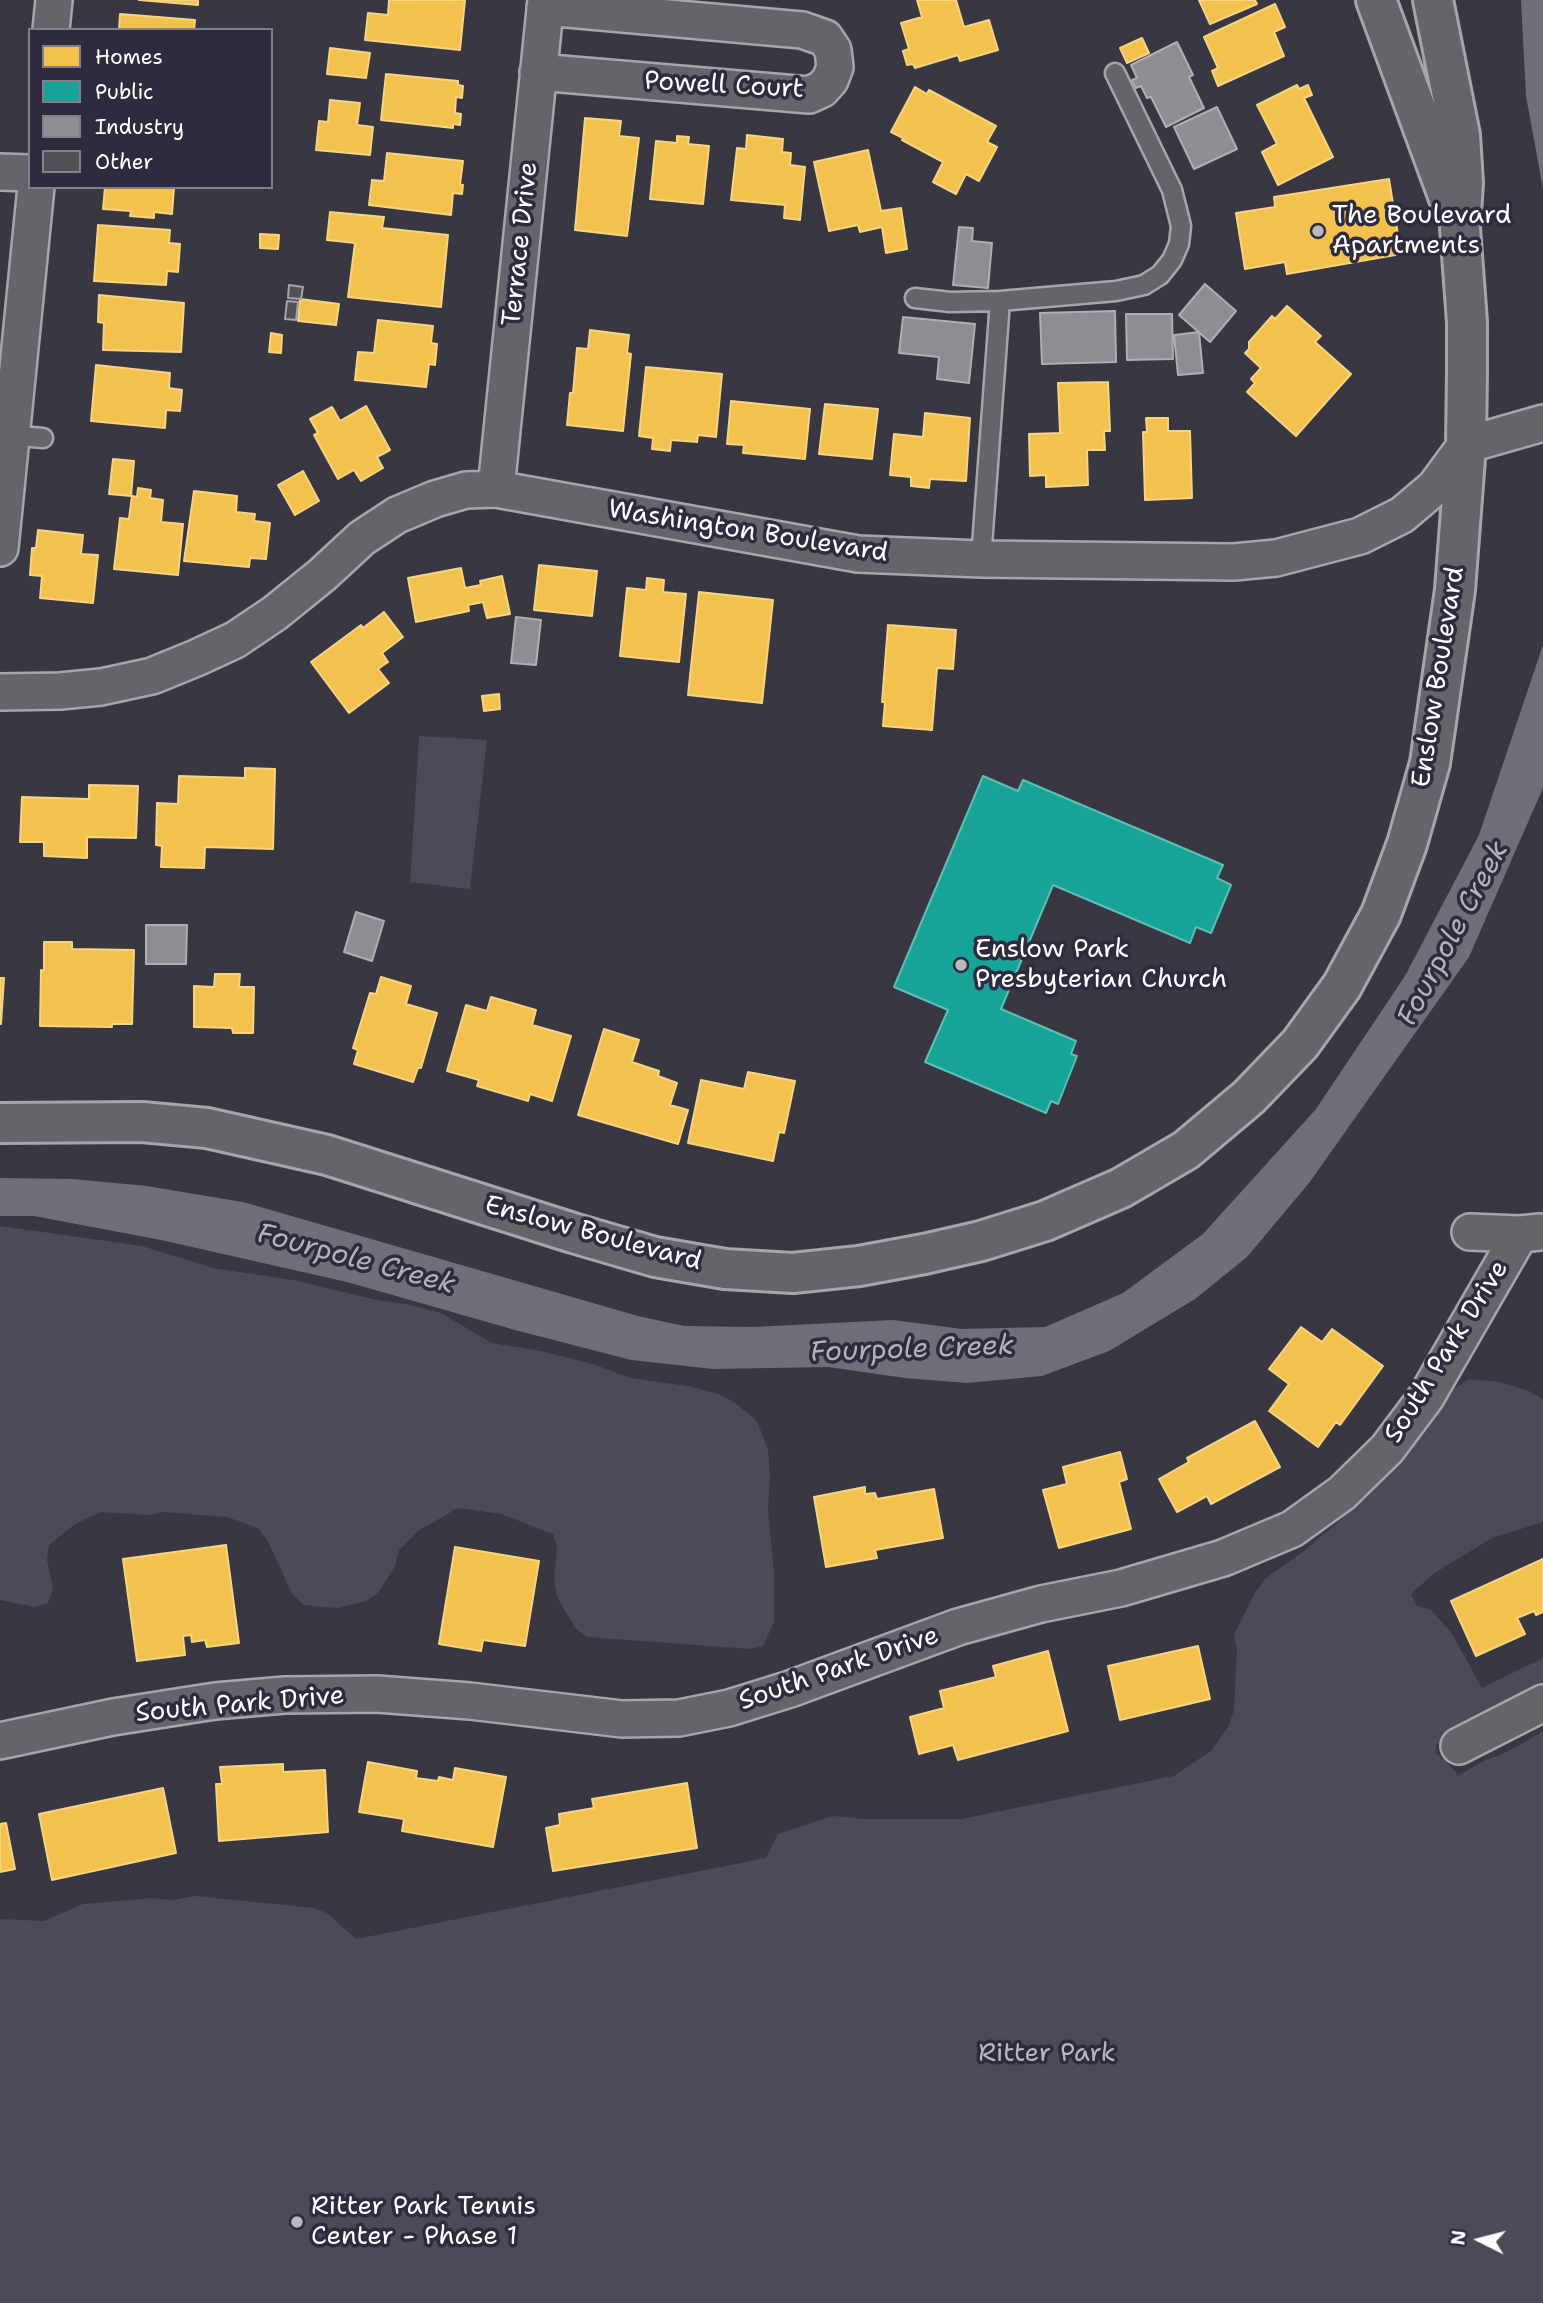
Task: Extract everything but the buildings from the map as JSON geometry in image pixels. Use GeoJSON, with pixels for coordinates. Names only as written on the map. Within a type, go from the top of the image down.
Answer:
{"type":"FeatureCollection","features":[{"type":"Feature","properties":{"kind":"street"},"geometry":{"type":"LineString","coordinates":[[51,28],[54,0]]}},
{"type":"Feature","properties":{"kind":"street"},"geometry":{"type":"LineString","coordinates":[[1376,0],[1460,228]]}},
{"type":"Feature","properties":{"kind":"street"},"geometry":{"type":"LineString","coordinates":[[1433,0],[1460,135],[1460,228],[1467,322],[1466,445],[1543,423]]}},
{"type":"Feature","properties":{"kind":"street","name":"Terrace Drive"},"geometry":{"type":"LineString","coordinates":[[496,489],[546,4]]}},
{"type":"Feature","properties":{"kind":"street","name":"Powell Court"},"geometry":{"type":"LineString","coordinates":[[538,72],[809,95],[822,89],[830,80],[835,66],[833,50],[825,38],[802,30],[546,4]]}},
{"type":"Feature","properties":{"kind":"street"},"geometry":{"type":"LineString","coordinates":[[0,172],[28,173]]}},
{"type":"Feature","properties":{"kind":"street"},"geometry":{"type":"LineString","coordinates":[[0,548],[18,436],[36,189]]}},
{"type":"Feature","properties":{"kind":"street","name":"Washington Boulevard"},"geometry":{"type":"LineString","coordinates":[[0,692],[101,687],[152,676],[196,658],[235,640],[275,613],[323,575],[362,538],[397,515],[466,490],[496,489],[858,554],[981,559],[1234,562],[1276,558],[1311,550],[1360,536],[1402,515],[1435,486],[1466,445]]}},
{"type":"Feature","properties":{"kind":"street","name":"Enslow Boulevard"},"geometry":{"type":"LineString","coordinates":[[0,1122],[142,1122],[207,1128],[327,1155],[655,1257],[725,1269],[793,1273],[859,1266],[924,1254],[981,1241],[1045,1221],[1121,1188],[1186,1150],[1249,1097],[1300,1044],[1342,986],[1381,914],[1407,844],[1430,763],[1455,590],[1466,445]]}},
{"type":"Feature","properties":{"kind":"street"},"geometry":{"type":"LineString","coordinates":[[1470,1232],[1531,1233]]}},
{"type":"Feature","properties":{"kind":"street","name":"South Park Drive"},"geometry":{"type":"LineString","coordinates":[[0,1741],[113,1717],[285,1695],[377,1694],[470,1701],[622,1719],[679,1718],[729,1708],[790,1689],[958,1627],[1041,1604],[1121,1588],[1223,1558],[1292,1529],[1342,1493],[1387,1449],[1426,1397],[1531,1233]]}},
{"type":"Feature","properties":{"kind":"street"},"geometry":{"type":"LineString","coordinates":[[1459,1746],[1543,1703]]}},
{"type":"Feature","properties":{"kind":"lane"},"geometry":{"type":"LineString","coordinates":[[915,298],[950,302],[1000,301],[1116,291],[1144,285],[1160,275],[1172,260],[1179,244],[1179,211],[1172,190],[1115,73]]}},
{"type":"Feature","properties":{"kind":"lane"},"geometry":{"type":"LineString","coordinates":[[981,559],[1000,301]]}},
{"type":"Feature","properties":{"kind":"green space"},"geometry":{"type":"Polygon","coordinates":[[[419,736],[487,740],[470,889],[410,882],[419,736]]]}},
{"type":"Feature","properties":{"kind":"green space"},"geometry":{"type":"Polygon","coordinates":[[[0,1226],[142,1246],[213,1268],[293,1280],[377,1300],[411,1305],[441,1313],[492,1343],[541,1351],[596,1365],[630,1378],[688,1386],[719,1394],[734,1402],[757,1421],[768,1449],[768,1510],[774,1573],[774,1622],[763,1646],[750,1649],[587,1637],[576,1629],[557,1597],[554,1578],[557,1548],[553,1534],[501,1514],[458,1508],[418,1531],[399,1550],[395,1566],[379,1592],[366,1601],[337,1608],[304,1605],[293,1595],[267,1540],[258,1528],[227,1517],[163,1512],[149,1515],[101,1512],[75,1524],[49,1545],[47,1560],[53,1588],[48,1603],[35,1607],[0,1600],[0,1226]]]}},
{"type":"Feature","properties":{"kind":"green space","name":"Ritter Park"},"geometry":{"type":"Polygon","coordinates":[[[1469,1379],[1500,1382],[1529,1391],[1543,1399],[1543,1522],[1492,1538],[1433,1574],[1411,1594],[1417,1606],[1431,1610],[1451,1632],[1482,1688],[1543,1658],[1543,1685],[1489,1711],[1436,1745],[1436,1753],[1457,1776],[1543,1731],[1543,2303],[0,2303],[0,1919],[44,1921],[83,1904],[151,1898],[172,1900],[195,1896],[314,1908],[327,1913],[356,1939],[766,1858],[778,1834],[833,1816],[865,1819],[961,1819],[1174,1776],[1212,1750],[1229,1725],[1234,1710],[1237,1649],[1234,1635],[1256,1591],[1266,1578],[1303,1552],[1369,1495],[1426,1423],[1443,1396],[1469,1379]]]}},
{"type":"Feature","properties":{"kind":"water"},"geometry":{"type":"Polygon","coordinates":[[[1521,0],[1543,0],[1543,189],[1526,96],[1521,0]]]}},
{"type":"Feature","properties":{"kind":"water","name":"Fourpole Creek"},"geometry":{"type":"Polygon","coordinates":[[[1543,645],[1543,788],[1469,957],[1309,1183],[1247,1257],[1195,1299],[1109,1351],[1042,1376],[967,1383],[905,1378],[828,1367],[713,1369],[631,1360],[347,1282],[161,1240],[34,1216],[0,1216],[0,1178],[72,1179],[147,1186],[243,1202],[638,1316],[684,1326],[754,1327],[893,1320],[962,1329],[1045,1327],[1123,1293],[1203,1234],[1316,1109],[1405,976],[1479,835],[1543,645]]]}},
{"type":"Feature","properties":{"kind":"place","name":"The Boulevard Apartments"},"geometry":{"type":"Point","coordinates":[1318,231]}},
{"type":"Feature","properties":{"kind":"place","name":"Enslow Park Presbyterian Church"},"geometry":{"type":"Point","coordinates":[961,965]}},
{"type":"Feature","properties":{"kind":"place","name":"Ritter Park Tennis Center - Phase 1"},"geometry":{"type":"Point","coordinates":[297,2222]}}]}
